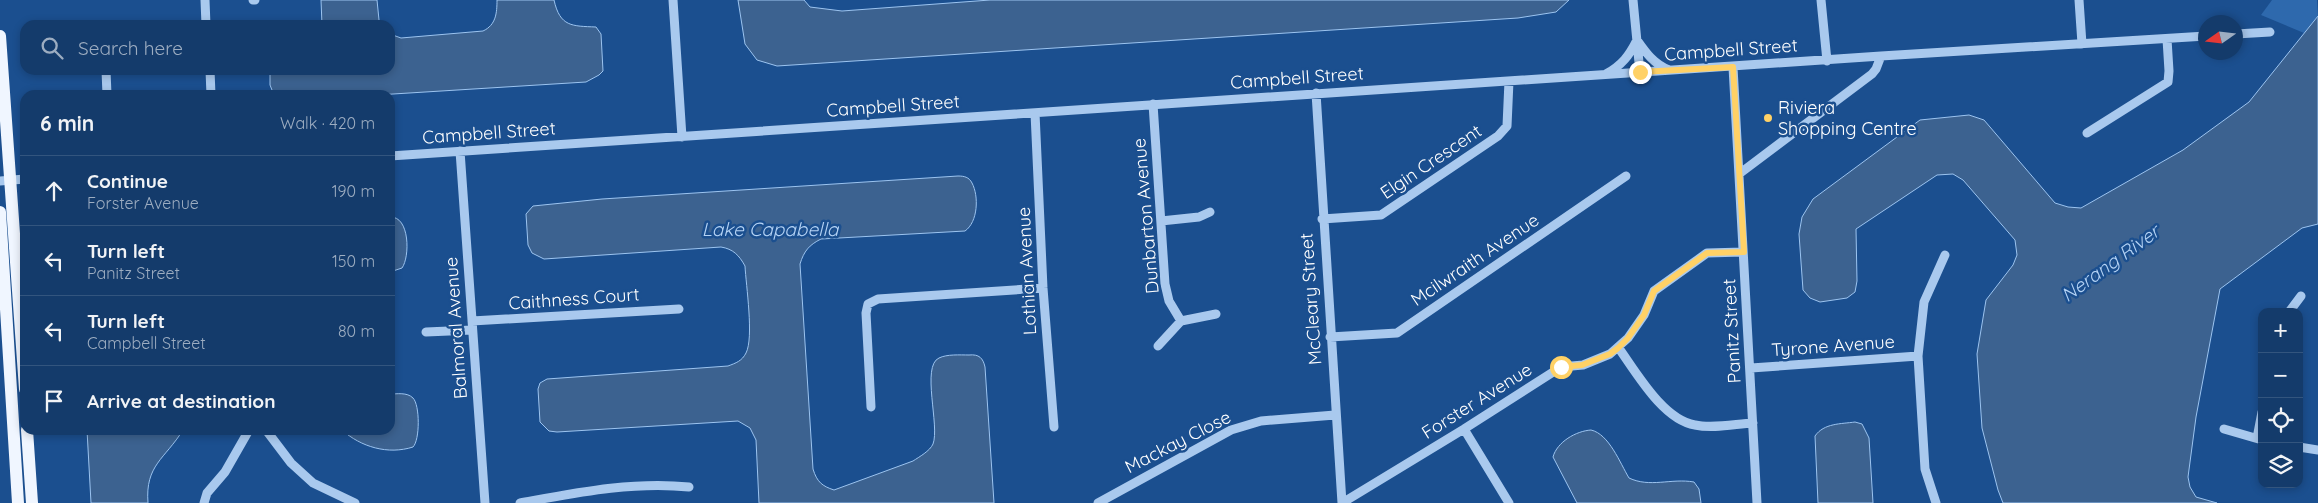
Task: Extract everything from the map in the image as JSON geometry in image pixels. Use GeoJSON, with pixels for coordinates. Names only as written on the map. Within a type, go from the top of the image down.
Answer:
{"type":"FeatureCollection","features":[{"type":"Feature","properties":{"kind":"main road"},"geometry":{"type":"LineString","coordinates":[[0,36],[6,180],[20,318]]}},
{"type":"Feature","properties":{"kind":"main road"},"geometry":{"type":"LineString","coordinates":[[0,212],[18,503]]}},
{"type":"Feature","properties":{"kind":"main road"},"geometry":{"type":"LineString","coordinates":[[27,435],[32,503]]}},
{"type":"Feature","properties":{"kind":"street"},"geometry":{"type":"LineString","coordinates":[[204,0],[206,20]]}},
{"type":"Feature","properties":{"kind":"street"},"geometry":{"type":"LineString","coordinates":[[673,0],[682,137]]}},
{"type":"Feature","properties":{"kind":"street"},"geometry":{"type":"LineString","coordinates":[[1633,0],[1640,72]]}},
{"type":"Feature","properties":{"kind":"street"},"geometry":{"type":"LineString","coordinates":[[1821,0],[1827,60]]}},
{"type":"Feature","properties":{"kind":"street"},"geometry":{"type":"LineString","coordinates":[[2080,0],[2082,44]]}},
{"type":"Feature","properties":{"kind":"street"},"geometry":{"type":"LineString","coordinates":[[2243,34],[2270,32]]}},
{"type":"Feature","properties":{"kind":"street","name":"Campbell Street"},"geometry":{"type":"LineString","coordinates":[[395,156],[1316,93],[2198,36]]}},
{"type":"Feature","properties":{"kind":"street"},"geometry":{"type":"LineString","coordinates":[[2087,133],[2168,82],[2167,38]]}},
{"type":"Feature","properties":{"kind":"street"},"geometry":{"type":"LineString","coordinates":[[1637,40],[1659,66],[1670,71]]}},
{"type":"Feature","properties":{"kind":"street"},"geometry":{"type":"LineString","coordinates":[[1604,75],[1629,56],[1637,40]]}},
{"type":"Feature","properties":{"kind":"street"},"geometry":{"type":"LineString","coordinates":[[1739,174],[1872,74],[1881,56]]}},
{"type":"Feature","properties":{"kind":"street","name":"Panitz Street"},"geometry":{"type":"LineString","coordinates":[[1733,67],[1757,503]]}},
{"type":"Feature","properties":{"kind":"street"},"geometry":{"type":"LineString","coordinates":[[106,75],[107,90]]}},
{"type":"Feature","properties":{"kind":"street"},"geometry":{"type":"LineString","coordinates":[[210,75],[211,90]]}},
{"type":"Feature","properties":{"kind":"street","name":"Elgin Crescent"},"geometry":{"type":"LineString","coordinates":[[1322,219],[1381,215],[1498,136],[1507,126],[1509,81]]}},
{"type":"Feature","properties":{"kind":"street","name":"McCleary Street"},"geometry":{"type":"LineString","coordinates":[[1316,93],[1322,219],[1342,503]]}},
{"type":"Feature","properties":{"kind":"street","name":"Dunbarton Avenue"},"geometry":{"type":"LineString","coordinates":[[1153,104],[1165,284],[1169,301],[1181,321]]}},
{"type":"Feature","properties":{"kind":"street","name":"Lothian Avenue"},"geometry":{"type":"LineString","coordinates":[[1036,113],[1043,288],[1054,426]]}},
{"type":"Feature","properties":{"kind":"street","name":"Balmoral Avenue"},"geometry":{"type":"LineString","coordinates":[[460,151],[485,503]]}},
{"type":"Feature","properties":{"kind":"street","name":"Mcilwraith Avenue"},"geometry":{"type":"LineString","coordinates":[[1330,337],[1397,333],[1626,176]]}},
{"type":"Feature","properties":{"kind":"street"},"geometry":{"type":"LineString","coordinates":[[6,180],[20,179]]}},
{"type":"Feature","properties":{"kind":"street"},"geometry":{"type":"LineString","coordinates":[[1162,221],[1199,217],[1210,212]]}},
{"type":"Feature","properties":{"kind":"street","name":"Forster Avenue"},"geometry":{"type":"LineString","coordinates":[[1342,503],[1561,367],[1573,367],[1589,363],[1610,354],[1628,338],[1644,315],[1654,291],[1707,253],[1744,252]]}},
{"type":"Feature","properties":{"kind":"street"},"geometry":{"type":"LineString","coordinates":[[1936,503],[1925,469],[1918,356],[1924,302],[1945,255]]}},
{"type":"Feature","properties":{"kind":"street"},"geometry":{"type":"LineString","coordinates":[[872,406],[866,313],[868,304],[878,299],[1043,288]]}},
{"type":"Feature","properties":{"kind":"street"},"geometry":{"type":"LineString","coordinates":[[2292,308],[2301,296]]}},
{"type":"Feature","properties":{"kind":"street","name":"Caithness Court"},"geometry":{"type":"LineString","coordinates":[[426,332],[472,326],[679,309]]}},
{"type":"Feature","properties":{"kind":"street"},"geometry":{"type":"LineString","coordinates":[[1158,346],[1181,321],[1216,314]]}},
{"type":"Feature","properties":{"kind":"street"},"geometry":{"type":"LineString","coordinates":[[1618,348],[1666,410],[1680,421],[1706,426],[1753,422]]}},
{"type":"Feature","properties":{"kind":"street","name":"Tyrone Avenue"},"geometry":{"type":"LineString","coordinates":[[1751,368],[1918,356]]}},
{"type":"Feature","properties":{"kind":"street"},"geometry":{"type":"LineString","coordinates":[[10,359],[20,358]]}},
{"type":"Feature","properties":{"kind":"street","name":"Mackay Close"},"geometry":{"type":"LineString","coordinates":[[1098,503],[1231,430],[1261,421],[1335,415]]}},
{"type":"Feature","properties":{"kind":"street"},"geometry":{"type":"LineString","coordinates":[[2224,428],[2258,439]]}},
{"type":"Feature","properties":{"kind":"street"},"geometry":{"type":"LineString","coordinates":[[1464,429],[1509,503]]}},
{"type":"Feature","properties":{"kind":"street"},"geometry":{"type":"LineString","coordinates":[[204,503],[207,492],[234,459],[246,435]]}},
{"type":"Feature","properties":{"kind":"street"},"geometry":{"type":"LineString","coordinates":[[272,435],[291,463],[313,484],[334,499],[355,503]]}},
{"type":"Feature","properties":{"kind":"street"},"geometry":{"type":"LineString","coordinates":[[2303,448],[2318,450]]}},
{"type":"Feature","properties":{"kind":"street"},"geometry":{"type":"LineString","coordinates":[[520,503],[580,492],[665,484],[689,487]]}},
{"type":"Feature","properties":{"kind":"shaded area"},"geometry":{"type":"Polygon","coordinates":[[[2272,0],[2317,0],[2318,16],[2304,33],[2261,15],[2272,0]]]}},
{"type":"Feature","properties":{"kind":"water"},"geometry":{"type":"Polygon","coordinates":[[[321,0],[377,0],[379,20],[322,20],[321,0]]]}},
{"type":"Feature","properties":{"kind":"water"},"geometry":{"type":"Polygon","coordinates":[[[497,0],[554,0],[560,15],[568,23],[596,27],[601,34],[603,71],[586,82],[395,94],[395,90],[272,90],[270,85],[270,75],[395,75],[395,36],[401,38],[483,31],[491,25],[496,14],[497,0]]]}},
{"type":"Feature","properties":{"kind":"water"},"geometry":{"type":"Polygon","coordinates":[[[738,0],[804,0],[810,7],[842,11],[990,0],[1569,0],[1556,12],[1518,18],[777,66],[757,60],[745,44],[738,0]]]}},
{"type":"Feature","properties":{"kind":"water","name":"Nerang River"},"geometry":{"type":"Polygon","coordinates":[[[2318,16],[2318,224],[2302,228],[2220,289],[2196,417],[2188,477],[2190,487],[2196,497],[2217,503],[2003,503],[1982,428],[1977,354],[1986,300],[2013,265],[2017,255],[2015,240],[1963,180],[1953,174],[1937,175],[1856,229],[1857,281],[1855,292],[1847,298],[1820,302],[1810,298],[1803,290],[1799,234],[1802,217],[1813,199],[1920,120],[1969,115],[1984,120],[2055,203],[2081,208],[2183,150],[2249,102],[2318,16]]]}},
{"type":"Feature","properties":{"kind":"water","name":"Lake Capabella"},"geometry":{"type":"Polygon","coordinates":[[[958,176],[969,179],[976,195],[973,222],[965,231],[821,239],[810,246],[803,255],[800,264],[813,469],[820,483],[834,490],[913,461],[921,456],[932,447],[935,435],[931,384],[931,372],[934,363],[939,358],[946,356],[975,355],[982,359],[985,367],[994,503],[759,503],[756,440],[750,428],[738,421],[557,432],[549,431],[540,422],[538,389],[540,383],[547,379],[728,366],[736,363],[744,356],[748,346],[749,311],[745,266],[732,251],[721,247],[544,259],[532,253],[528,245],[526,214],[533,206],[602,199],[958,176]]]}},
{"type":"Feature","properties":{"kind":"water"},"geometry":{"type":"Polygon","coordinates":[[[395,218],[405,230],[407,247],[405,263],[402,268],[395,270],[395,218]]]}},
{"type":"Feature","properties":{"kind":"water"},"geometry":{"type":"Polygon","coordinates":[[[395,394],[408,395],[413,398],[417,408],[418,430],[413,447],[385,450],[366,445],[348,435],[395,435],[395,394]]]}},
{"type":"Feature","properties":{"kind":"water"},"geometry":{"type":"Polygon","coordinates":[[[1855,422],[1862,424],[1869,438],[1873,503],[1818,503],[1815,436],[1828,426],[1855,422]]]}},
{"type":"Feature","properties":{"kind":"water"},"geometry":{"type":"Polygon","coordinates":[[[1591,430],[1609,443],[1629,478],[1653,483],[1694,482],[1699,489],[1701,503],[1577,503],[1553,457],[1555,452],[1568,438],[1591,430]]]}},
{"type":"Feature","properties":{"kind":"water"},"geometry":{"type":"Polygon","coordinates":[[[87,435],[180,435],[153,471],[148,490],[148,503],[91,503],[87,435]]]}},
{"type":"Feature","properties":{"kind":"place","name":"Riviera Shopping Centre"},"geometry":{"type":"Point","coordinates":[1768,118]}},
{"type":"Feature","properties":{"kind":"route"},"geometry":{"type":"LineString","coordinates":[[1561,367],[1582,365],[1610,354],[1618,348],[1628,338],[1644,315],[1654,291],[1707,253],[1744,252],[1733,67],[1640,72]]}}]}
